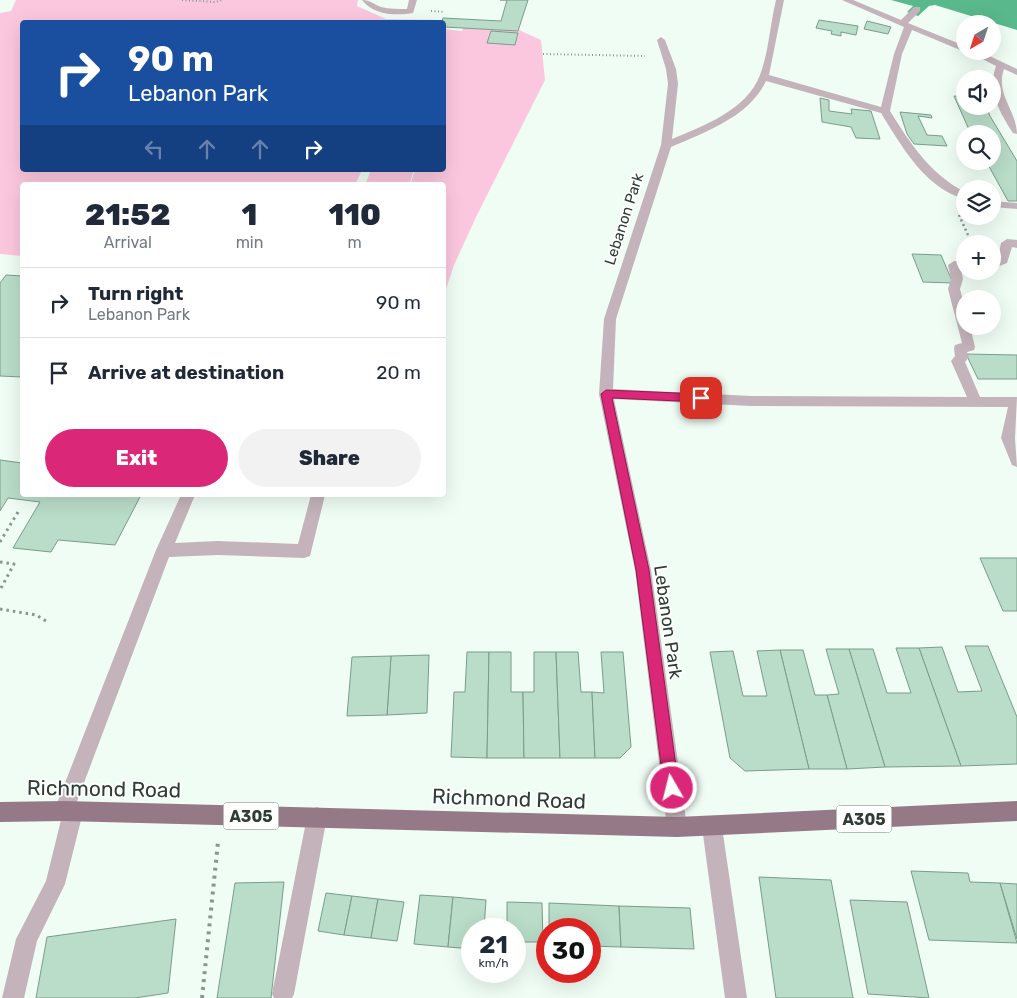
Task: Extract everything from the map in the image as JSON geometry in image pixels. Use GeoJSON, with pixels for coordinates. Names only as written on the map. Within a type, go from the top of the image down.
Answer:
{"type":"FeatureCollection","features":[{"type":"Feature","properties":{"kind":"main road","name":"Richmond Road"},"geometry":{"type":"LineString","coordinates":[[0,812],[316,817],[712,827],[1017,811]]}},
{"type":"Feature","properties":{"kind":"street"},"geometry":{"type":"LineString","coordinates":[[366,0],[369,4],[385,10],[410,11],[413,0]]}},
{"type":"Feature","properties":{"kind":"street"},"geometry":{"type":"LineString","coordinates":[[666,145],[725,117],[749,99],[764,77],[780,0]]}},
{"type":"Feature","properties":{"kind":"street"},"geometry":{"type":"LineString","coordinates":[[846,0],[956,45]]}},
{"type":"Feature","properties":{"kind":"street"},"geometry":{"type":"LineString","coordinates":[[885,111],[906,24],[917,9]]}},
{"type":"Feature","properties":{"kind":"street","name":"Lebanon Park"},"geometry":{"type":"LineString","coordinates":[[660,40],[667,54],[673,84],[666,145],[610,319],[606,394],[642,570],[677,827]]}},
{"type":"Feature","properties":{"kind":"street"},"geometry":{"type":"LineString","coordinates":[[990,60],[1017,72]]}},
{"type":"Feature","properties":{"kind":"street"},"geometry":{"type":"LineString","coordinates":[[1001,65],[996,75],[998,93],[1008,119],[1017,131]]}},
{"type":"Feature","properties":{"kind":"street"},"geometry":{"type":"LineString","coordinates":[[764,77],[885,111],[905,144],[923,168],[941,183],[956,191]]}},
{"type":"Feature","properties":{"kind":"street"},"geometry":{"type":"LineString","coordinates":[[1001,205],[1017,206]]}},
{"type":"Feature","properties":{"kind":"street"},"geometry":{"type":"LineString","coordinates":[[1001,261],[1003,260],[1007,243],[1017,244]]}},
{"type":"Feature","properties":{"kind":"street"},"geometry":{"type":"LineString","coordinates":[[957,280],[954,289],[969,347],[960,348],[962,358],[958,361],[976,402]]}},
{"type":"Feature","properties":{"kind":"street"},"geometry":{"type":"LineString","coordinates":[[606,394],[752,401],[1017,402],[1013,438],[1017,461]]}},
{"type":"Feature","properties":{"kind":"street"},"geometry":{"type":"LineString","coordinates":[[13,998],[27,939],[55,884],[69,812],[164,550],[187,497]]}},
{"type":"Feature","properties":{"kind":"street"},"geometry":{"type":"LineString","coordinates":[[164,550],[218,548],[304,551],[318,497]]}},
{"type":"Feature","properties":{"kind":"street"},"geometry":{"type":"LineString","coordinates":[[283,994],[316,817]]}},
{"type":"Feature","properties":{"kind":"street"},"geometry":{"type":"LineString","coordinates":[[712,827],[736,998]]}},
{"type":"Feature","properties":{"kind":"path"},"geometry":{"type":"LineString","coordinates":[[182,0],[215,2],[222,0]]}},
{"type":"Feature","properties":{"kind":"path"},"geometry":{"type":"LineString","coordinates":[[543,54],[647,56],[667,54]]}},
{"type":"Feature","properties":{"kind":"path"},"geometry":{"type":"LineString","coordinates":[[0,542],[18,512]]}},
{"type":"Feature","properties":{"kind":"path"},"geometry":{"type":"LineString","coordinates":[[0,562],[14,564],[0,590]]}},
{"type":"Feature","properties":{"kind":"path"},"geometry":{"type":"LineString","coordinates":[[0,609],[36,615],[46,621]]}},
{"type":"Feature","properties":{"kind":"path"},"geometry":{"type":"LineString","coordinates":[[202,998],[221,815]]}},
{"type":"Feature","properties":{"kind":"shaded area"},"geometry":{"type":"Polygon","coordinates":[[[16,0],[358,0],[357,6],[386,19],[438,20],[20,20],[20,172],[361,172],[356,182],[20,182],[20,256],[0,254],[0,13],[11,11],[16,0]]]}},
{"type":"Feature","properties":{"kind":"shaded area"},"geometry":{"type":"Polygon","coordinates":[[[891,0],[1017,0],[1017,30],[1001,25],[1001,15],[968,15],[935,5],[929,6],[918,16],[907,12],[913,6],[891,0]]]}},
{"type":"Feature","properties":{"kind":"shaded area"},"geometry":{"type":"Polygon","coordinates":[[[463,28],[519,30],[541,40],[545,80],[477,215],[454,265],[446,289],[446,182],[411,182],[414,172],[446,172],[446,29],[462,31],[463,28]]]}},
{"type":"Feature","properties":{"kind":"shaded area"},"geometry":{"type":"Polygon","coordinates":[[[370,172],[413,172],[410,182],[366,182],[370,172]]]}},
{"type":"Feature","properties":{"kind":"building"},"geometry":{"type":"Polygon","coordinates":[[[507,0],[528,0],[518,31],[446,27],[446,20],[442,20],[443,18],[501,21],[507,0]]]}},
{"type":"Feature","properties":{"kind":"building"},"geometry":{"type":"Polygon","coordinates":[[[819,20],[858,26],[856,35],[841,32],[841,36],[831,34],[832,31],[816,28],[819,20]]]}},
{"type":"Feature","properties":{"kind":"building"},"geometry":{"type":"Polygon","coordinates":[[[867,21],[891,27],[888,34],[864,29],[867,21]]]}},
{"type":"Feature","properties":{"kind":"building"},"geometry":{"type":"Polygon","coordinates":[[[491,31],[518,33],[515,45],[487,43],[491,31]]]}},
{"type":"Feature","properties":{"kind":"building"},"geometry":{"type":"Polygon","coordinates":[[[820,98],[829,100],[829,111],[852,114],[851,109],[871,111],[880,139],[856,138],[851,127],[822,122],[820,98]]]}},
{"type":"Feature","properties":{"kind":"building"},"geometry":{"type":"Polygon","coordinates":[[[900,112],[931,115],[932,118],[918,116],[927,135],[942,136],[947,146],[914,144],[907,134],[900,112]]]}},
{"type":"Feature","properties":{"kind":"building"},"geometry":{"type":"Polygon","coordinates":[[[962,115],[990,115],[995,125],[967,125],[962,115]]]}},
{"type":"Feature","properties":{"kind":"building"},"geometry":{"type":"Polygon","coordinates":[[[1001,134],[1017,161],[1017,201],[1008,201],[1001,188],[1001,180],[996,180],[991,170],[1001,170],[1001,134]]]}},
{"type":"Feature","properties":{"kind":"building"},"geometry":{"type":"Polygon","coordinates":[[[912,254],[941,255],[953,283],[923,282],[912,254]]]}},
{"type":"Feature","properties":{"kind":"building"},"geometry":{"type":"Polygon","coordinates":[[[6,275],[20,276],[20,377],[0,376],[0,283],[6,275]]]}},
{"type":"Feature","properties":{"kind":"building"},"geometry":{"type":"Polygon","coordinates":[[[966,354],[1017,355],[1017,379],[978,379],[966,354]]]}},
{"type":"Feature","properties":{"kind":"building"},"geometry":{"type":"Polygon","coordinates":[[[0,460],[20,463],[20,497],[140,497],[115,545],[58,540],[51,552],[13,548],[40,502],[8,498],[0,511],[0,460]]]}},
{"type":"Feature","properties":{"kind":"building"},"geometry":{"type":"Polygon","coordinates":[[[980,558],[1017,558],[1017,611],[1003,611],[980,558]]]}},
{"type":"Feature","properties":{"kind":"building"},"geometry":{"type":"Polygon","coordinates":[[[965,646],[988,646],[1017,717],[1017,764],[961,766],[919,648],[942,647],[958,692],[982,691],[965,646]]]}},
{"type":"Feature","properties":{"kind":"building"},"geometry":{"type":"Polygon","coordinates":[[[896,648],[919,648],[961,766],[885,767],[849,649],[873,649],[887,693],[911,693],[896,648]]]}},
{"type":"Feature","properties":{"kind":"building"},"geometry":{"type":"Polygon","coordinates":[[[826,649],[849,649],[885,767],[847,769],[827,695],[839,694],[826,649]]]}},
{"type":"Feature","properties":{"kind":"building"},"geometry":{"type":"Polygon","coordinates":[[[780,650],[803,650],[815,695],[827,695],[847,769],[809,769],[780,650]]]}},
{"type":"Feature","properties":{"kind":"building"},"geometry":{"type":"Polygon","coordinates":[[[780,650],[809,769],[745,771],[730,758],[710,652],[733,651],[743,696],[767,696],[757,651],[780,650]]]}},
{"type":"Feature","properties":{"kind":"building"},"geometry":{"type":"Polygon","coordinates":[[[467,652],[489,652],[487,758],[451,757],[454,692],[465,692],[467,652]]]}},
{"type":"Feature","properties":{"kind":"building"},"geometry":{"type":"Polygon","coordinates":[[[489,652],[511,652],[511,692],[523,692],[524,758],[487,758],[489,652]]]}},
{"type":"Feature","properties":{"kind":"building"},"geometry":{"type":"Polygon","coordinates":[[[534,652],[556,652],[560,758],[524,758],[523,692],[534,692],[534,652]]]}},
{"type":"Feature","properties":{"kind":"building"},"geometry":{"type":"Polygon","coordinates":[[[556,652],[578,652],[581,692],[592,692],[595,758],[560,758],[556,652]]]}},
{"type":"Feature","properties":{"kind":"building"},"geometry":{"type":"Polygon","coordinates":[[[601,652],[623,652],[631,747],[620,758],[595,758],[592,692],[604,693],[601,652]]]}},
{"type":"Feature","properties":{"kind":"building"},"geometry":{"type":"Polygon","coordinates":[[[429,655],[427,713],[387,715],[391,656],[429,655]]]}},
{"type":"Feature","properties":{"kind":"building"},"geometry":{"type":"Polygon","coordinates":[[[391,656],[387,715],[347,716],[352,657],[391,656]]]}},
{"type":"Feature","properties":{"kind":"building"},"geometry":{"type":"Polygon","coordinates":[[[911,871],[968,873],[970,882],[1000,883],[1017,943],[929,940],[911,871]]]}},
{"type":"Feature","properties":{"kind":"building"},"geometry":{"type":"Polygon","coordinates":[[[759,877],[831,880],[853,998],[776,998],[759,877]]]}},
{"type":"Feature","properties":{"kind":"building"},"geometry":{"type":"Polygon","coordinates":[[[284,882],[271,998],[217,998],[235,883],[284,882]]]}},
{"type":"Feature","properties":{"kind":"building"},"geometry":{"type":"Polygon","coordinates":[[[1000,883],[1017,884],[1017,939],[1000,883]]]}},
{"type":"Feature","properties":{"kind":"building"},"geometry":{"type":"Polygon","coordinates":[[[326,893],[352,896],[344,935],[318,931],[326,893]]]}},
{"type":"Feature","properties":{"kind":"building"},"geometry":{"type":"Polygon","coordinates":[[[420,895],[453,897],[448,947],[414,944],[420,895]]]}},
{"type":"Feature","properties":{"kind":"building"},"geometry":{"type":"Polygon","coordinates":[[[352,896],[378,899],[371,938],[344,935],[352,896]]]}},
{"type":"Feature","properties":{"kind":"building"},"geometry":{"type":"Polygon","coordinates":[[[453,897],[486,900],[485,918],[461,918],[461,948],[448,947],[453,897]]]}},
{"type":"Feature","properties":{"kind":"building"},"geometry":{"type":"Polygon","coordinates":[[[378,899],[404,902],[397,941],[371,938],[378,899]]]}},
{"type":"Feature","properties":{"kind":"building"},"geometry":{"type":"Polygon","coordinates":[[[850,900],[907,902],[929,998],[868,994],[850,900]]]}},
{"type":"Feature","properties":{"kind":"building"},"geometry":{"type":"Polygon","coordinates":[[[507,902],[542,903],[542,918],[536,918],[536,942],[526,942],[526,918],[507,918],[507,902]]]}},
{"type":"Feature","properties":{"kind":"building"},"geometry":{"type":"Polygon","coordinates":[[[549,903],[619,906],[621,947],[601,946],[601,918],[549,918],[549,903]]]}},
{"type":"Feature","properties":{"kind":"building"},"geometry":{"type":"Polygon","coordinates":[[[619,906],[690,908],[694,949],[621,947],[619,906]]]}},
{"type":"Feature","properties":{"kind":"building"},"geometry":{"type":"Polygon","coordinates":[[[176,919],[168,993],[135,998],[36,998],[47,937],[176,919]]]}},
{"type":"Feature","properties":{"kind":"route"},"geometry":{"type":"LineString","coordinates":[[672,788],[642,570],[606,394],[701,398]]}}]}
